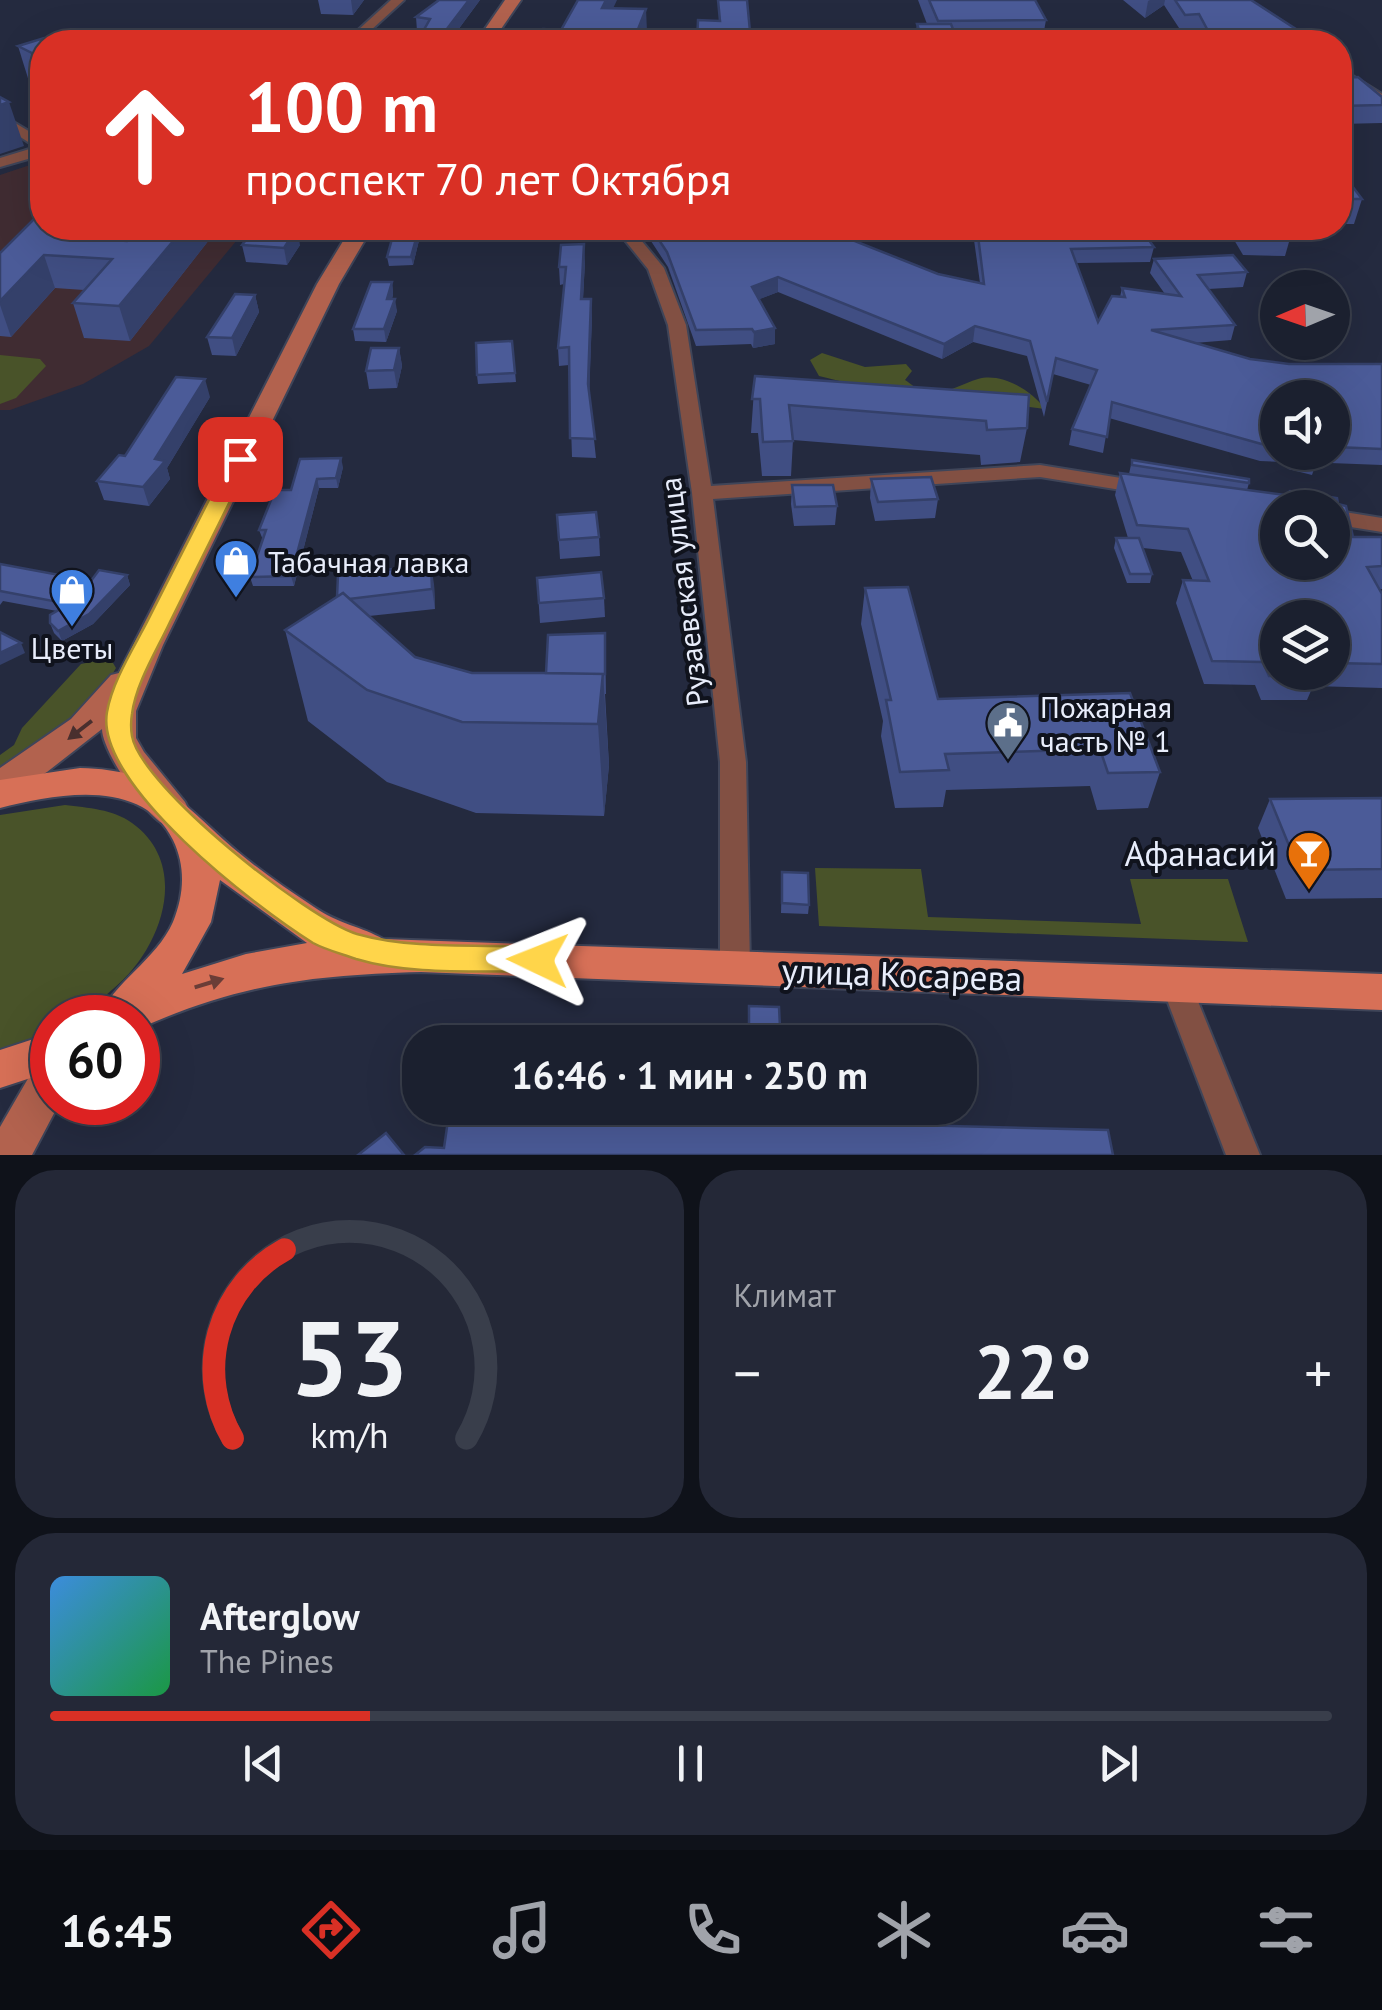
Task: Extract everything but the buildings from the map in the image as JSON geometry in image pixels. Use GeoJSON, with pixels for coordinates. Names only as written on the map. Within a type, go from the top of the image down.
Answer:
{"type":"FeatureCollection","features":[{"type":"Feature","properties":{"kind":"main road"},"geometry":{"type":"LineString","coordinates":[[492,30],[513,0]]}},
{"type":"Feature","properties":{"kind":"main road"},"geometry":{"type":"LineString","coordinates":[[139,995],[182,943],[198,902],[200,861],[176,816],[131,761],[119,738],[120,711],[142,656],[328,284],[354,240]]}},
{"type":"Feature","properties":{"kind":"main road"},"geometry":{"type":"LineString","coordinates":[[0,784],[102,713],[142,656]]}},
{"type":"Feature","properties":{"kind":"main road","name":"улица Косарева"},"geometry":{"type":"LineString","coordinates":[[0,794],[36,784],[80,780],[122,785],[157,799],[225,863],[326,936],[361,948],[421,955]]}},
{"type":"Feature","properties":{"kind":"main road","name":"улица Косарева"},"geometry":{"type":"LineString","coordinates":[[160,1001],[266,966],[329,958],[421,955],[1382,992]]}},
{"type":"Feature","properties":{"kind":"main road"},"geometry":{"type":"LineString","coordinates":[[0,1068],[30,1059]]}},
{"type":"Feature","properties":{"kind":"main road"},"geometry":{"type":"LineString","coordinates":[[8,1155],[30,1116]]}},
{"type":"Feature","properties":{"kind":"street"},"geometry":{"type":"LineString","coordinates":[[364,30],[398,0]]}},
{"type":"Feature","properties":{"kind":"street"},"geometry":{"type":"LineString","coordinates":[[1352,80],[1382,100]]}},
{"type":"Feature","properties":{"kind":"street"},"geometry":{"type":"LineString","coordinates":[[0,118],[30,139]]}},
{"type":"Feature","properties":{"kind":"street"},"geometry":{"type":"LineString","coordinates":[[0,163],[30,152]]}},
{"type":"Feature","properties":{"kind":"street","name":"Рузаевская улица"},"geometry":{"type":"LineString","coordinates":[[633,240],[656,268],[677,325],[702,493],[733,762],[734,967]]}},
{"type":"Feature","properties":{"kind":"street"},"geometry":{"type":"LineString","coordinates":[[702,493],[1040,471],[1168,491]]}},
{"type":"Feature","properties":{"kind":"street"},"geometry":{"type":"LineString","coordinates":[[1350,520],[1382,525]]}},
{"type":"Feature","properties":{"kind":"street"},"geometry":{"type":"LineString","coordinates":[[1176,984],[1243,1155]]}},
{"type":"Feature","properties":{"kind":"shaded area"},"geometry":{"type":"Polygon","coordinates":[[[30,165],[30,240],[237,240],[149,346],[83,384],[0,410],[0,175],[30,165]]]}},
{"type":"Feature","properties":{"kind":"green space"},"geometry":{"type":"Polygon","coordinates":[[[822,353],[865,367],[906,364],[912,371],[905,380],[925,392],[997,378],[1024,390],[1045,409],[852,384],[819,376],[810,360],[822,353]]]}},
{"type":"Feature","properties":{"kind":"green space"},"geometry":{"type":"Polygon","coordinates":[[[0,355],[40,359],[46,366],[16,398],[0,404],[0,355]]]}},
{"type":"Feature","properties":{"kind":"green space"},"geometry":{"type":"Polygon","coordinates":[[[110,658],[116,668],[88,715],[0,772],[0,755],[14,745],[22,728],[81,664],[110,658]]]}},
{"type":"Feature","properties":{"kind":"green space"},"geometry":{"type":"Polygon","coordinates":[[[65,805],[117,815],[150,841],[161,862],[165,884],[156,931],[130,972],[106,995],[30,995],[30,1039],[0,1050],[0,815],[65,805]]]}},
{"type":"Feature","properties":{"kind":"green space"},"geometry":{"type":"Polygon","coordinates":[[[815,868],[921,869],[928,917],[1141,924],[1130,879],[1228,879],[1248,942],[819,926],[815,868]]]}},
{"type":"Feature","properties":{"kind":"place","name":"Табачная лавка"},"geometry":{"type":"Point","coordinates":[236,599]}},
{"type":"Feature","properties":{"kind":"place","name":"Цветы"},"geometry":{"type":"Point","coordinates":[72,628]}},
{"type":"Feature","properties":{"kind":"place","name":"Пожарная часть № 1"},"geometry":{"type":"Point","coordinates":[1008,761]}},
{"type":"Feature","properties":{"kind":"place","name":"Афанасий"},"geometry":{"type":"Point","coordinates":[1309,891]}},
{"type":"Feature","properties":{"kind":"route"},"geometry":{"type":"LineString","coordinates":[[240,459],[142,656],[120,711],[119,738],[131,761],[172,812],[225,863],[326,936],[361,948],[421,955],[538,960]]}}]}
